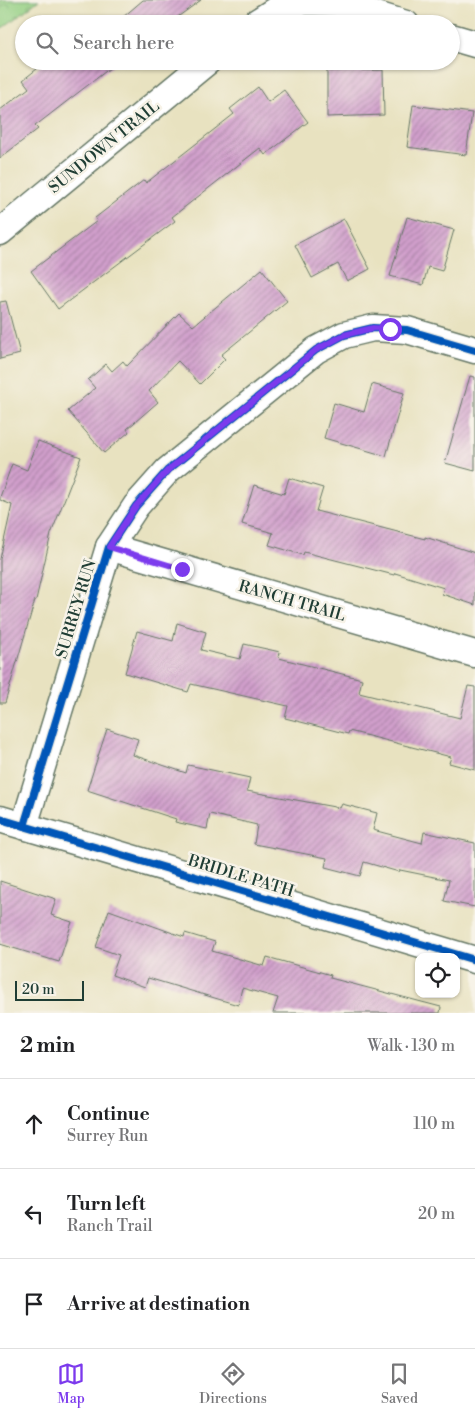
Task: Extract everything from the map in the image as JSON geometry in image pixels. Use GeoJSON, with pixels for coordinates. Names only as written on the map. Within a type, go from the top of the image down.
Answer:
{"type":"FeatureCollection","features":[{"type":"Feature","properties":{"kind":"street"},"geometry":{"type":"LineString","coordinates":[[268,15],[279,8],[306,2],[337,3],[376,15]]}},
{"type":"Feature","properties":{"kind":"street"},"geometry":{"type":"LineString","coordinates":[[460,40],[475,44]]}},
{"type":"Feature","properties":{"kind":"street","name":"SUNDOWN TRAIL"},"geometry":{"type":"LineString","coordinates":[[0,232],[197,70]]}},
{"type":"Feature","properties":{"kind":"street","name":"SURREY RUN"},"geometry":{"type":"LineString","coordinates":[[12,823],[109,547],[136,506],[168,470],[316,350],[344,335],[373,328],[407,330],[475,350]]}},
{"type":"Feature","properties":{"kind":"street","name":"RANCH TRAIL"},"geometry":{"type":"LineString","coordinates":[[109,547],[475,654]]}},
{"type":"Feature","properties":{"kind":"street","name":"BRIDLE PATH"},"geometry":{"type":"LineString","coordinates":[[12,823],[475,960]]}},
{"type":"Feature","properties":{"kind":"green space"},"geometry":{"type":"Polygon","coordinates":[[[0,0],[39,0],[20,15],[15,15],[15,18],[0,30],[0,0]]]}},
{"type":"Feature","properties":{"kind":"building"},"geometry":{"type":"Polygon","coordinates":[[[143,0],[201,0],[180,15],[126,15],[143,0]]]}},
{"type":"Feature","properties":{"kind":"building"},"geometry":{"type":"Polygon","coordinates":[[[36,70],[107,70],[35,126],[38,129],[0,158],[0,110],[29,88],[23,80],[36,70]]]}},
{"type":"Feature","properties":{"kind":"building"},"geometry":{"type":"Polygon","coordinates":[[[383,70],[384,115],[327,117],[327,71],[383,70]]]}},
{"type":"Feature","properties":{"kind":"building"},"geometry":{"type":"Polygon","coordinates":[[[258,87],[268,102],[284,90],[308,122],[265,155],[260,148],[172,217],[175,221],[58,309],[31,271],[97,221],[95,218],[144,180],[146,183],[234,114],[230,109],[258,87]]]}},
{"type":"Feature","properties":{"kind":"building"},"geometry":{"type":"Polygon","coordinates":[[[413,105],[472,113],[466,155],[407,147],[413,105]]]}},
{"type":"Feature","properties":{"kind":"building"},"geometry":{"type":"Polygon","coordinates":[[[407,217],[454,230],[442,271],[428,267],[423,285],[390,276],[407,217]]]}},
{"type":"Feature","properties":{"kind":"building"},"geometry":{"type":"Polygon","coordinates":[[[344,219],[370,269],[347,281],[338,264],[312,278],[295,245],[344,219]]]}},
{"type":"Feature","properties":{"kind":"building"},"geometry":{"type":"Polygon","coordinates":[[[262,269],[287,301],[221,355],[225,359],[200,384],[178,361],[149,391],[158,402],[127,429],[129,432],[104,453],[68,411],[95,388],[88,380],[106,364],[112,371],[123,361],[127,366],[179,313],[193,326],[262,269]]]}},
{"type":"Feature","properties":{"kind":"building"},"geometry":{"type":"Polygon","coordinates":[[[6,301],[20,354],[0,359],[0,302],[6,301]]]}},
{"type":"Feature","properties":{"kind":"building"},"geometry":{"type":"Polygon","coordinates":[[[470,376],[475,377],[475,471],[445,463],[470,376]]]}},
{"type":"Feature","properties":{"kind":"building"},"geometry":{"type":"Polygon","coordinates":[[[372,384],[404,393],[386,456],[324,438],[334,403],[364,412],[372,384]]]}},
{"type":"Feature","properties":{"kind":"building"},"geometry":{"type":"Polygon","coordinates":[[[38,441],[81,457],[51,534],[36,600],[5,703],[0,703],[0,559],[12,505],[0,500],[0,497],[12,464],[27,470],[38,441]]]}},
{"type":"Feature","properties":{"kind":"building"},"geometry":{"type":"Polygon","coordinates":[[[289,478],[323,488],[316,511],[425,539],[425,537],[475,553],[475,605],[442,594],[444,588],[395,573],[394,575],[304,552],[303,555],[269,545],[273,533],[242,524],[254,485],[284,494],[289,478]]]}},
{"type":"Feature","properties":{"kind":"building"},"geometry":{"type":"Polygon","coordinates":[[[177,623],[206,632],[201,650],[240,659],[244,644],[280,652],[279,658],[362,679],[359,693],[460,718],[468,686],[475,687],[475,770],[449,763],[451,757],[349,731],[348,734],[285,718],[288,706],[191,684],[188,692],[125,673],[137,631],[173,641],[177,623]]]}},
{"type":"Feature","properties":{"kind":"building"},"geometry":{"type":"Polygon","coordinates":[[[107,729],[138,739],[133,755],[186,773],[188,765],[250,778],[247,791],[340,808],[342,804],[377,813],[373,830],[422,843],[424,832],[475,843],[475,907],[444,901],[449,880],[400,870],[399,872],[364,862],[360,876],[325,867],[327,858],[254,844],[257,825],[210,814],[207,829],[175,822],[176,819],[87,790],[107,729]]]}},
{"type":"Feature","properties":{"kind":"building"},"geometry":{"type":"Polygon","coordinates":[[[0,881],[56,899],[51,915],[72,922],[59,962],[0,944],[0,881]]]}},
{"type":"Feature","properties":{"kind":"building"},"geometry":{"type":"Polygon","coordinates":[[[109,910],[184,937],[185,933],[215,942],[212,951],[264,966],[267,957],[331,975],[330,978],[441,1007],[440,1013],[273,1013],[278,998],[242,988],[238,1005],[148,978],[145,987],[112,975],[119,955],[96,947],[109,910]]]}},
{"type":"Feature","properties":{"kind":"cycle path"},"geometry":{"type":"LineString","coordinates":[[24,826],[109,547],[136,506],[168,470],[316,350],[344,335],[373,328],[407,330],[475,350]]}},
{"type":"Feature","properties":{"kind":"cycle path"},"geometry":{"type":"LineString","coordinates":[[0,819],[475,960]]}},
{"type":"Feature","properties":{"kind":"route"},"geometry":{"type":"LineString","coordinates":[[182,569],[109,547],[136,506],[168,470],[316,350],[344,335],[373,328],[390,329]]}}]}
